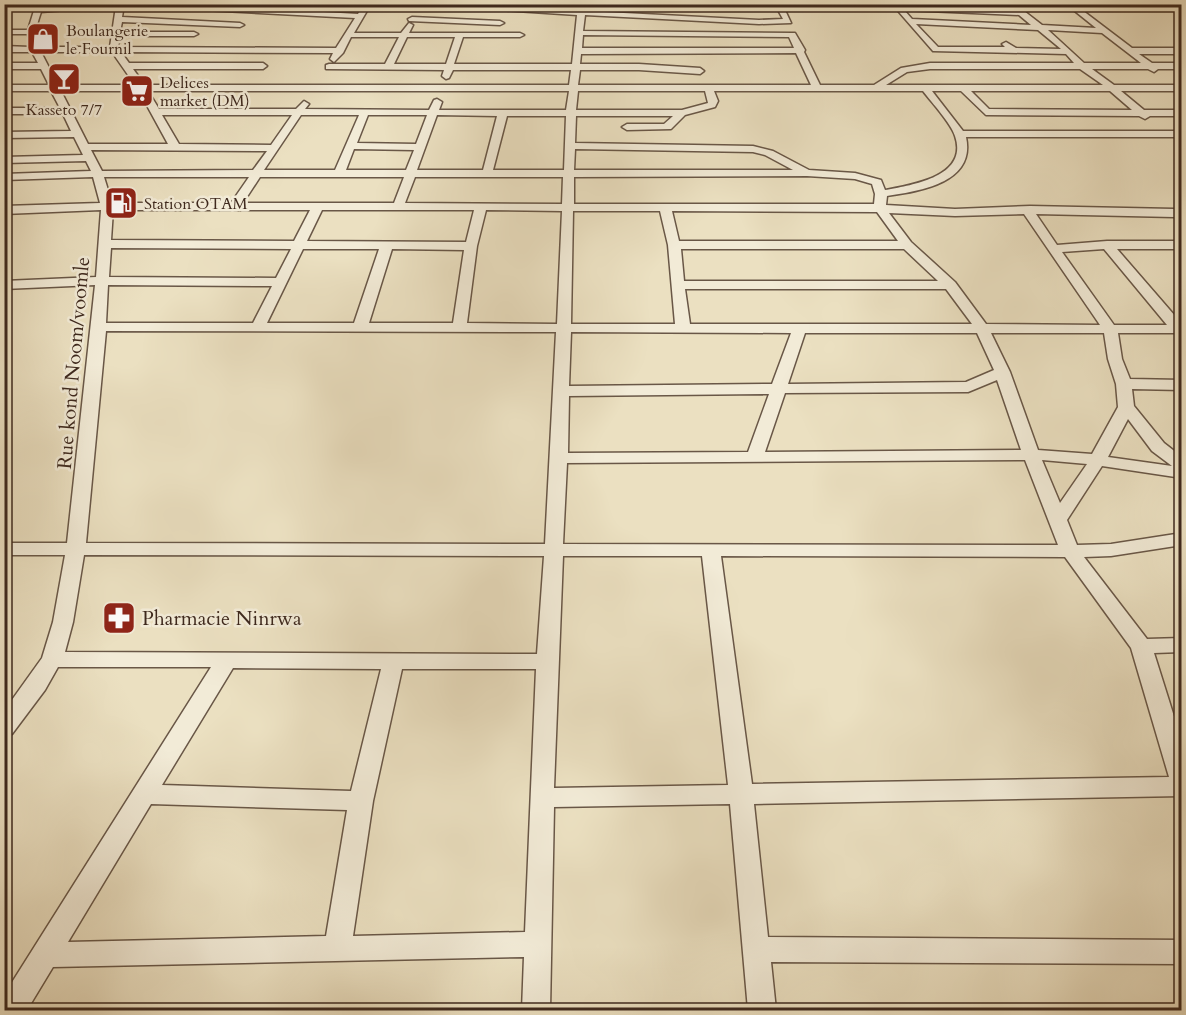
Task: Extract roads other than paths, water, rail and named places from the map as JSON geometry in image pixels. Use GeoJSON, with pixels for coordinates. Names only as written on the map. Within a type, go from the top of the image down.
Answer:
{"type":"FeatureCollection","features":[{"type":"Feature","properties":{"kind":"street"},"geometry":{"type":"LineString","coordinates":[[39,7],[115,4]]}},
{"type":"Feature","properties":{"kind":"street"},"geometry":{"type":"LineString","coordinates":[[120,4],[114,49],[142,88],[175,147]]}},
{"type":"Feature","properties":{"kind":"street"},"geometry":{"type":"LineString","coordinates":[[127,4],[257,8],[360,16]]}},
{"type":"Feature","properties":{"kind":"street"},"geometry":{"type":"LineString","coordinates":[[234,207],[340,51],[368,4]]}},
{"type":"Feature","properties":{"kind":"street"},"geometry":{"type":"LineString","coordinates":[[407,4],[525,14],[582,9],[642,16],[759,22],[788,21],[779,6],[696,4]]}},
{"type":"Feature","properties":{"kind":"street"},"geometry":{"type":"LineString","coordinates":[[641,4],[642,34]]}},
{"type":"Feature","properties":{"kind":"street"},"geometry":{"type":"LineString","coordinates":[[1010,4],[1145,117]]}},
{"type":"Feature","properties":{"kind":"street"},"geometry":{"type":"LineString","coordinates":[[1069,4],[1179,88]]}},
{"type":"Feature","properties":{"kind":"street"},"geometry":{"type":"LineString","coordinates":[[388,67],[420,5]]}},
{"type":"Feature","properties":{"kind":"street"},"geometry":{"type":"LineString","coordinates":[[896,6],[1021,14]]}},
{"type":"Feature","properties":{"kind":"street"},"geometry":{"type":"LineString","coordinates":[[896,6],[932,47],[940,50],[1067,52]]}},
{"type":"Feature","properties":{"kind":"street","name":"Rue kond Noom/voomle"},"geometry":{"type":"LineString","coordinates":[[4,728],[37,684],[52,659],[63,622],[76,549],[99,327],[107,206],[98,174],[68,111],[34,50],[31,32],[39,7]]}},
{"type":"Feature","properties":{"kind":"street"},"geometry":{"type":"LineString","coordinates":[[217,50],[223,38],[232,34],[257,8]]}},
{"type":"Feature","properties":{"kind":"street"},"geometry":{"type":"LineString","coordinates":[[536,1011],[547,662],[559,458],[571,112],[582,9]]}},
{"type":"Feature","properties":{"kind":"street"},"geometry":{"type":"LineString","coordinates":[[518,45],[525,14]]}},
{"type":"Feature","properties":{"kind":"street"},"geometry":{"type":"LineString","coordinates":[[117,19],[240,25]]}},
{"type":"Feature","properties":{"kind":"street"},"geometry":{"type":"LineString","coordinates":[[412,19],[511,24]]}},
{"type":"Feature","properties":{"kind":"street"},"geometry":{"type":"LineString","coordinates":[[909,21],[1105,32]]}},
{"type":"Feature","properties":{"kind":"street"},"geometry":{"type":"LineString","coordinates":[[981,25],[1014,50]]}},
{"type":"Feature","properties":{"kind":"street"},"geometry":{"type":"LineString","coordinates":[[4,32],[31,32]]}},
{"type":"Feature","properties":{"kind":"street"},"geometry":{"type":"LineString","coordinates":[[579,33],[792,34],[817,88]]}},
{"type":"Feature","properties":{"kind":"street"},"geometry":{"type":"LineString","coordinates":[[115,34],[198,34]]}},
{"type":"Feature","properties":{"kind":"street"},"geometry":{"type":"LineString","coordinates":[[700,71],[710,62],[711,55],[705,51],[701,34]]}},
{"type":"Feature","properties":{"kind":"street"},"geometry":{"type":"LineString","coordinates":[[398,207],[450,67],[459,35]]}},
{"type":"Feature","properties":{"kind":"street"},"geometry":{"type":"LineString","coordinates":[[4,88],[142,88],[256,77],[277,50],[349,37],[519,35]]}},
{"type":"Feature","properties":{"kind":"street"},"geometry":{"type":"LineString","coordinates":[[922,35],[934,35]]}},
{"type":"Feature","properties":{"kind":"street"},"geometry":{"type":"LineString","coordinates":[[4,49],[340,51]]}},
{"type":"Feature","properties":{"kind":"street"},"geometry":{"type":"LineString","coordinates":[[576,51],[801,50]]}},
{"type":"Feature","properties":{"kind":"street"},"geometry":{"type":"LineString","coordinates":[[1129,51],[1182,51]]}},
{"type":"Feature","properties":{"kind":"street"},"geometry":{"type":"LineString","coordinates":[[514,67],[516,56]]}},
{"type":"Feature","properties":{"kind":"street"},"geometry":{"type":"LineString","coordinates":[[4,66],[44,66]]}},
{"type":"Feature","properties":{"kind":"street"},"geometry":{"type":"LineString","coordinates":[[126,66],[256,77],[313,88],[1179,88]]}},
{"type":"Feature","properties":{"kind":"street"},"geometry":{"type":"LineString","coordinates":[[874,88],[904,70],[922,67],[1182,66]]}},
{"type":"Feature","properties":{"kind":"street"},"geometry":{"type":"LineString","coordinates":[[329,67],[639,67],[700,71],[723,88]]}},
{"type":"Feature","properties":{"kind":"street"},"geometry":{"type":"LineString","coordinates":[[155,112],[682,113],[712,105],[709,88]]}},
{"type":"Feature","properties":{"kind":"street"},"geometry":{"type":"LineString","coordinates":[[880,201],[904,190],[946,177],[953,171],[963,151],[960,134],[926,89]]}},
{"type":"Feature","properties":{"kind":"street"},"geometry":{"type":"LineString","coordinates":[[964,89],[1006,134]]}},
{"type":"Feature","properties":{"kind":"street"},"geometry":{"type":"LineString","coordinates":[[4,111],[68,111]]}},
{"type":"Feature","properties":{"kind":"street"},"geometry":{"type":"LineString","coordinates":[[339,173],[365,112]]}},
{"type":"Feature","properties":{"kind":"street"},"geometry":{"type":"LineString","coordinates":[[488,174],[503,112]]}},
{"type":"Feature","properties":{"kind":"street"},"geometry":{"type":"LineString","coordinates":[[623,146],[627,127],[625,112]]}},
{"type":"Feature","properties":{"kind":"street"},"geometry":{"type":"LineString","coordinates":[[986,112],[1145,117],[1182,113]]}},
{"type":"Feature","properties":{"kind":"street"},"geometry":{"type":"LineString","coordinates":[[627,127],[667,127],[682,113]]}},
{"type":"Feature","properties":{"kind":"street"},"geometry":{"type":"LineString","coordinates":[[960,134],[1160,130],[1182,134]]}},
{"type":"Feature","properties":{"kind":"street"},"geometry":{"type":"LineString","coordinates":[[4,135],[84,146],[273,148]]}},
{"type":"Feature","properties":{"kind":"street"},"geometry":{"type":"LineString","coordinates":[[4,160],[84,146]]}},
{"type":"Feature","properties":{"kind":"street"},"geometry":{"type":"LineString","coordinates":[[352,146],[420,147]]}},
{"type":"Feature","properties":{"kind":"street"},"geometry":{"type":"LineString","coordinates":[[571,146],[753,149],[769,153],[807,173]]}},
{"type":"Feature","properties":{"kind":"street"},"geometry":{"type":"LineString","coordinates":[[4,177],[256,173],[807,173],[867,178],[877,182],[880,201],[907,245],[950,285],[983,330],[1002,372],[1031,455],[1070,551],[1141,646],[1182,784],[542,798]]}},
{"type":"Feature","properties":{"kind":"street"},"geometry":{"type":"LineString","coordinates":[[4,224],[7,210],[107,206],[665,208],[880,201],[918,212],[986,213],[1030,210],[1179,215]]}},
{"type":"Feature","properties":{"kind":"street"},"geometry":{"type":"LineString","coordinates":[[459,328],[471,246],[481,207]]}},
{"type":"Feature","properties":{"kind":"street"},"geometry":{"type":"LineString","coordinates":[[258,327],[317,208]]}},
{"type":"Feature","properties":{"kind":"street"},"geometry":{"type":"LineString","coordinates":[[665,208],[674,245],[683,329]]}},
{"type":"Feature","properties":{"kind":"street"},"geometry":{"type":"LineString","coordinates":[[1030,210],[1030,214],[1110,329],[1115,359],[1124,384],[1126,407],[1098,460],[1058,519]]}},
{"type":"Feature","properties":{"kind":"street"},"geometry":{"type":"LineString","coordinates":[[105,244],[471,246]]}},
{"type":"Feature","properties":{"kind":"street"},"geometry":{"type":"LineString","coordinates":[[360,328],[387,245]]}},
{"type":"Feature","properties":{"kind":"street"},"geometry":{"type":"LineString","coordinates":[[674,245],[907,245]]}},
{"type":"Feature","properties":{"kind":"street"},"geometry":{"type":"LineString","coordinates":[[1054,249],[1107,245],[1182,245]]}},
{"type":"Feature","properties":{"kind":"street"},"geometry":{"type":"LineString","coordinates":[[1107,245],[1180,329]]}},
{"type":"Feature","properties":{"kind":"street"},"geometry":{"type":"LineString","coordinates":[[4,285],[102,281],[281,282]]}},
{"type":"Feature","properties":{"kind":"street"},"geometry":{"type":"LineString","coordinates":[[678,285],[950,285]]}},
{"type":"Feature","properties":{"kind":"street"},"geometry":{"type":"LineString","coordinates":[[99,327],[1180,329]]}},
{"type":"Feature","properties":{"kind":"street"},"geometry":{"type":"LineString","coordinates":[[755,457],[799,330]]}},
{"type":"Feature","properties":{"kind":"street"},"geometry":{"type":"LineString","coordinates":[[561,391],[968,387],[1002,372]]}},
{"type":"Feature","properties":{"kind":"street"},"geometry":{"type":"LineString","coordinates":[[1124,384],[1182,385]]}},
{"type":"Feature","properties":{"kind":"street"},"geometry":{"type":"LineString","coordinates":[[1126,407],[1158,447],[1182,466]]}},
{"type":"Feature","properties":{"kind":"street"},"geometry":{"type":"LineString","coordinates":[[559,458],[1031,455],[1098,460],[1182,473]]}},
{"type":"Feature","properties":{"kind":"street"},"geometry":{"type":"LineString","coordinates":[[4,549],[1070,551],[1111,550],[1182,539]]}},
{"type":"Feature","properties":{"kind":"street"},"geometry":{"type":"LineString","coordinates":[[711,550],[741,794],[762,1011]]}},
{"type":"Feature","properties":{"kind":"street"},"geometry":{"type":"LineString","coordinates":[[1141,646],[1182,645]]}},
{"type":"Feature","properties":{"kind":"street"},"geometry":{"type":"LineString","coordinates":[[52,659],[547,662]]}},
{"type":"Feature","properties":{"kind":"street"},"geometry":{"type":"LineString","coordinates":[[11,1011],[227,660]]}},
{"type":"Feature","properties":{"kind":"street"},"geometry":{"type":"LineString","coordinates":[[337,949],[361,801],[393,662]]}},
{"type":"Feature","properties":{"kind":"street"},"geometry":{"type":"LineString","coordinates":[[146,794],[361,801]]}},
{"type":"Feature","properties":{"kind":"street"},"geometry":{"type":"LineString","coordinates":[[46,955],[538,944]]}},
{"type":"Feature","properties":{"kind":"street"},"geometry":{"type":"LineString","coordinates":[[756,949],[1182,952]]}},
{"type":"Feature","properties":{"kind":"place","name":"Boulangerie le Fournil"},"geometry":{"type":"Point","coordinates":[43,39]}},
{"type":"Feature","properties":{"kind":"place","name":"Kasseto 7/7"},"geometry":{"type":"Point","coordinates":[64,79]}},
{"type":"Feature","properties":{"kind":"place","name":"Delices market (DM)"},"geometry":{"type":"Point","coordinates":[137,91]}},
{"type":"Feature","properties":{"kind":"place","name":"Station OTAM"},"geometry":{"type":"Point","coordinates":[121,203]}},
{"type":"Feature","properties":{"kind":"place","name":"Pharmacie Ninrwa"},"geometry":{"type":"Point","coordinates":[119,618]}}]}
